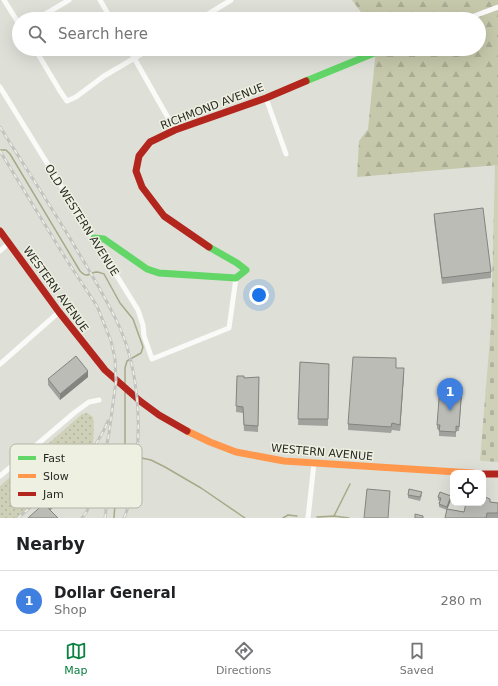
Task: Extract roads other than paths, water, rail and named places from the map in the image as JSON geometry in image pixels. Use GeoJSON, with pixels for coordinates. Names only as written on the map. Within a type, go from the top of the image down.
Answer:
{"type":"FeatureCollection","features":[{"type":"Feature","properties":{"kind":"street"},"geometry":{"type":"LineString","coordinates":[[4,0],[12,13]]}},
{"type":"Feature","properties":{"kind":"street"},"geometry":{"type":"LineString","coordinates":[[49,12],[69,0]]}},
{"type":"Feature","properties":{"kind":"street"},"geometry":{"type":"LineString","coordinates":[[100,0],[107,12]]}},
{"type":"Feature","properties":{"kind":"street"},"geometry":{"type":"LineString","coordinates":[[211,12],[231,0]]}},
{"type":"Feature","properties":{"kind":"street"},"geometry":{"type":"LineString","coordinates":[[485,12],[498,7]]}},
{"type":"Feature","properties":{"kind":"street"},"geometry":{"type":"LineString","coordinates":[[39,56],[67,101],[76,97],[104,76],[138,56]]}},
{"type":"Feature","properties":{"kind":"street","name":"RICHMOND AVENUE"},"geometry":{"type":"LineString","coordinates":[[236,278],[246,270],[237,263],[200,243],[164,216],[142,187],[136,171],[138,156],[150,142],[175,130],[266,98],[367,56]]}},
{"type":"Feature","properties":{"kind":"street"},"geometry":{"type":"LineString","coordinates":[[134,58],[175,130]]}},
{"type":"Feature","properties":{"kind":"street","name":"OLD WESTERN AVENUE"},"geometry":{"type":"LineString","coordinates":[[0,87],[138,310],[143,325],[144,336],[152,359],[229,328],[236,278]]}},
{"type":"Feature","properties":{"kind":"street"},"geometry":{"type":"LineString","coordinates":[[266,98],[286,154]]}},
{"type":"Feature","properties":{"kind":"street","name":"WESTERN AVENUE"},"geometry":{"type":"LineString","coordinates":[[0,231],[70,327],[101,365],[123,387],[159,415],[194,434],[224,447],[250,455],[284,461],[450,472]]}},
{"type":"Feature","properties":{"kind":"street"},"geometry":{"type":"LineString","coordinates":[[94,238],[104,239],[147,269],[159,273],[236,278]]}},
{"type":"Feature","properties":{"kind":"street"},"geometry":{"type":"LineString","coordinates":[[0,251],[9,243]]}},
{"type":"Feature","properties":{"kind":"street"},"geometry":{"type":"LineString","coordinates":[[0,364],[59,312]]}},
{"type":"Feature","properties":{"kind":"street"},"geometry":{"type":"LineString","coordinates":[[38,444],[89,402],[99,400]]}},
{"type":"Feature","properties":{"kind":"street"},"geometry":{"type":"LineString","coordinates":[[308,518],[314,463]]}},
{"type":"Feature","properties":{"kind":"street"},"geometry":{"type":"LineString","coordinates":[[0,476],[10,467]]}},
{"type":"Feature","properties":{"kind":"street"},"geometry":{"type":"LineString","coordinates":[[486,474],[498,474]]}},
{"type":"Feature","properties":{"kind":"waterway"},"geometry":{"type":"LineString","coordinates":[[0,150],[6,150],[10,154],[80,271],[85,275],[96,272],[104,274],[120,303],[133,319],[143,347],[141,353],[127,361],[125,368],[125,384]]}},
{"type":"Feature","properties":{"kind":"waterway"},"geometry":{"type":"LineString","coordinates":[[125,392],[125,444]]}},
{"type":"Feature","properties":{"kind":"waterway"},"geometry":{"type":"LineString","coordinates":[[142,458],[151,460],[165,467],[201,488],[245,518]]}},
{"type":"Feature","properties":{"kind":"waterway"},"geometry":{"type":"LineString","coordinates":[[334,516],[350,484]]}},
{"type":"Feature","properties":{"kind":"waterway"},"geometry":{"type":"LineString","coordinates":[[114,518],[115,508]]}},
{"type":"Feature","properties":{"kind":"waterway"},"geometry":{"type":"LineString","coordinates":[[283,518],[288,515],[297,516]]}},
{"type":"Feature","properties":{"kind":"waterway"},"geometry":{"type":"LineString","coordinates":[[317,517],[334,516],[349,518]]}},
{"type":"Feature","properties":{"kind":"railway"},"geometry":{"type":"LineString","coordinates":[[0,127],[97,283],[120,328],[126,344],[135,379],[138,415],[137,444]]}},
{"type":"Feature","properties":{"kind":"railway"},"geometry":{"type":"LineString","coordinates":[[0,151],[66,259],[97,306],[111,341],[115,359],[116,381],[107,444]]}},
{"type":"Feature","properties":{"kind":"railway"},"geometry":{"type":"LineString","coordinates":[[96,444],[108,421]]}},
{"type":"Feature","properties":{"kind":"railway"},"geometry":{"type":"LineString","coordinates":[[18,518],[30,508]]}},
{"type":"Feature","properties":{"kind":"railway"},"geometry":{"type":"LineString","coordinates":[[82,518],[88,508]]}},
{"type":"Feature","properties":{"kind":"railway"},"geometry":{"type":"LineString","coordinates":[[105,518],[106,508]]}},
{"type":"Feature","properties":{"kind":"railway"},"geometry":{"type":"LineString","coordinates":[[124,518],[127,508]]}},
{"type":"Feature","properties":{"kind":"place","name":"Dollar General"},"geometry":{"type":"Point","coordinates":[450,411]}}]}
